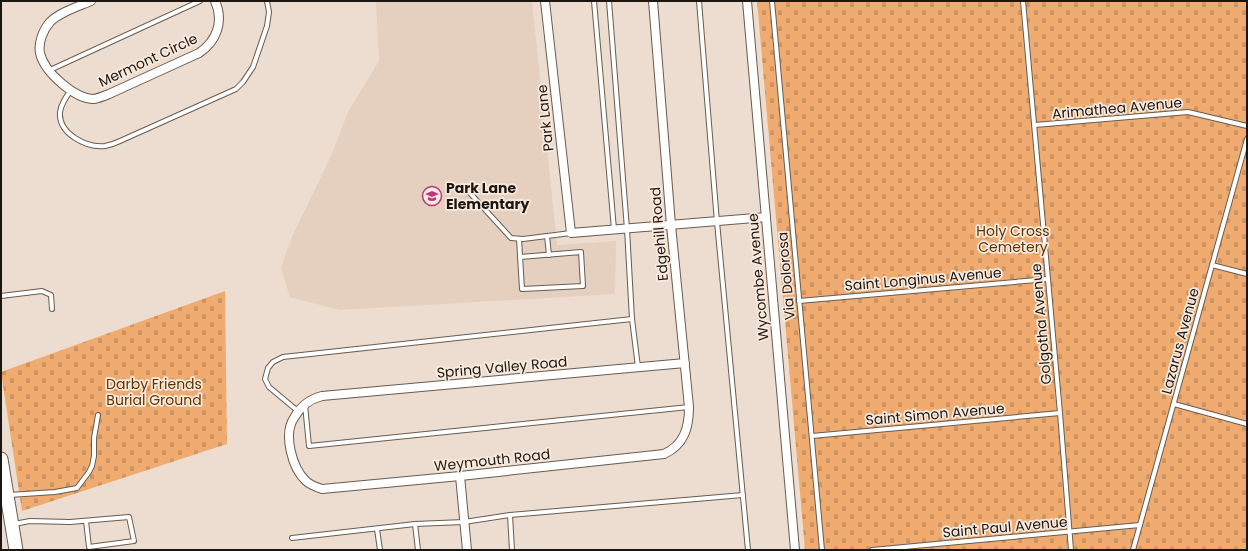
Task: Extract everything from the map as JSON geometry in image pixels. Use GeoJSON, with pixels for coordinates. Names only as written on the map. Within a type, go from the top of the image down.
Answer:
{"type":"FeatureCollection","features":[{"type":"Feature","properties":{"kind":"main road"},"geometry":{"type":"LineString","coordinates":[[1,459],[16,550]]}},
{"type":"Feature","properties":{"kind":"street","name":"Mermont Circle"},"geometry":{"type":"LineString","coordinates":[[90,1],[56,16],[49,23],[40,42],[40,52],[41,57],[49,70],[58,80],[71,90],[84,97],[93,99],[101,98],[199,53],[207,47],[216,34],[218,8],[215,1]]}},
{"type":"Feature","properties":{"kind":"street","name":"Park Lane"},"geometry":{"type":"LineString","coordinates":[[545,1],[571,233]]}},
{"type":"Feature","properties":{"kind":"street","name":"Edgehill Road"},"geometry":{"type":"LineString","coordinates":[[653,1],[671,225],[690,407],[688,424],[684,436],[672,451],[664,454]]}},
{"type":"Feature","properties":{"kind":"street","name":"Wycombe Avenue"},"geometry":{"type":"LineString","coordinates":[[748,1],[795,550]]}},
{"type":"Feature","properties":{"kind":"street"},"geometry":{"type":"LineString","coordinates":[[571,233],[766,217]]}},
{"type":"Feature","properties":{"kind":"street","name":"Spring Valley Road"},"geometry":{"type":"LineString","coordinates":[[305,404],[314,398],[322,396],[685,363]]}},
{"type":"Feature","properties":{"kind":"street"},"geometry":{"type":"LineString","coordinates":[[298,412],[305,404]]}},
{"type":"Feature","properties":{"kind":"street","name":"Weymouth Road"},"geometry":{"type":"LineString","coordinates":[[298,412],[293,418],[289,436],[291,453],[295,465],[306,481],[313,486],[322,489],[664,454]]}},
{"type":"Feature","properties":{"kind":"street"},"geometry":{"type":"LineString","coordinates":[[460,476],[467,550]]}},
{"type":"Feature","properties":{"kind":"lane"},"geometry":{"type":"LineString","coordinates":[[49,70],[200,1]]}},
{"type":"Feature","properties":{"kind":"lane"},"geometry":{"type":"LineString","coordinates":[[71,90],[61,106],[61,122],[64,128],[76,139],[86,143],[104,146],[113,144],[236,89],[243,82],[253,67],[269,12],[267,1]]}},
{"type":"Feature","properties":{"kind":"lane"},"geometry":{"type":"LineString","coordinates":[[594,1],[614,230]]}},
{"type":"Feature","properties":{"kind":"lane"},"geometry":{"type":"LineString","coordinates":[[609,1],[627,229],[632,319],[638,367]]}},
{"type":"Feature","properties":{"kind":"lane"},"geometry":{"type":"LineString","coordinates":[[699,1],[717,222],[748,550]]}},
{"type":"Feature","properties":{"kind":"lane","name":"Via Dolorosa"},"geometry":{"type":"LineString","coordinates":[[772,1],[822,550]]}},
{"type":"Feature","properties":{"kind":"lane","name":"Golgotha Avenue"},"geometry":{"type":"LineString","coordinates":[[1023,1],[1071,550]]}},
{"type":"Feature","properties":{"kind":"lane","name":"Arimathea Avenue"},"geometry":{"type":"LineString","coordinates":[[1034,126],[1188,112],[1247,126]]}},
{"type":"Feature","properties":{"kind":"lane","name":"Lazarus Avenue"},"geometry":{"type":"LineString","coordinates":[[1134,550],[1247,139]]}},
{"type":"Feature","properties":{"kind":"lane"},"geometry":{"type":"LineString","coordinates":[[469,192],[511,238],[519,239],[571,233]]}},
{"type":"Feature","properties":{"kind":"lane"},"geometry":{"type":"LineString","coordinates":[[547,236],[549,255]]}},
{"type":"Feature","properties":{"kind":"lane"},"geometry":{"type":"LineString","coordinates":[[519,239],[520,257],[522,289],[583,286],[581,252],[520,257]]}},
{"type":"Feature","properties":{"kind":"lane"},"geometry":{"type":"LineString","coordinates":[[1212,265],[1247,274]]}},
{"type":"Feature","properties":{"kind":"lane","name":"Saint Longinus Avenue"},"geometry":{"type":"LineString","coordinates":[[799,301],[1048,279]]}},
{"type":"Feature","properties":{"kind":"lane"},"geometry":{"type":"LineString","coordinates":[[1,296],[42,291],[51,295],[52,309]]}},
{"type":"Feature","properties":{"kind":"lane"},"geometry":{"type":"LineString","coordinates":[[298,412],[269,387],[265,379],[268,368],[273,362],[283,357],[632,319]]}},
{"type":"Feature","properties":{"kind":"lane"},"geometry":{"type":"LineString","coordinates":[[305,404],[309,446],[690,407]]}},
{"type":"Feature","properties":{"kind":"lane"},"geometry":{"type":"LineString","coordinates":[[1174,404],[1247,424]]}},
{"type":"Feature","properties":{"kind":"lane","name":"Saint Simon Avenue"},"geometry":{"type":"LineString","coordinates":[[812,436],[1060,413]]}},
{"type":"Feature","properties":{"kind":"lane"},"geometry":{"type":"LineString","coordinates":[[6,495],[55,492],[77,488],[92,466],[94,456],[94,438],[98,415]]}},
{"type":"Feature","properties":{"kind":"lane"},"geometry":{"type":"LineString","coordinates":[[292,538],[415,524],[464,522],[510,515],[742,495]]}},
{"type":"Feature","properties":{"kind":"lane"},"geometry":{"type":"LineString","coordinates":[[510,515],[512,550]]}},
{"type":"Feature","properties":{"kind":"lane"},"geometry":{"type":"LineString","coordinates":[[11,524],[30,521],[70,522],[129,517],[134,541],[89,547],[86,521]]}},
{"type":"Feature","properties":{"kind":"lane"},"geometry":{"type":"LineString","coordinates":[[415,524],[418,550]]}},
{"type":"Feature","properties":{"kind":"lane","name":"Saint Paul Avenue"},"geometry":{"type":"LineString","coordinates":[[872,550],[1140,525]]}},
{"type":"Feature","properties":{"kind":"lane"},"geometry":{"type":"LineString","coordinates":[[377,529],[380,550]]}},
{"type":"Feature","properties":{"kind":"shaded area","name":"Park Lane Elementary"},"geometry":{"type":"Polygon","coordinates":[[[376,1],[532,1],[557,245],[616,241],[615,294],[340,310],[290,297],[281,268],[291,239],[332,154],[348,112],[379,61],[376,1]]]}},
{"type":"Feature","properties":{"kind":"green space","name":"Holy Cross Cemetery"},"geometry":{"type":"Polygon","coordinates":[[[757,1],[1247,1],[1247,550],[805,550],[757,1]]]}},
{"type":"Feature","properties":{"kind":"green space","name":"Darby Friends Burial Ground"},"geometry":{"type":"Polygon","coordinates":[[[225,291],[227,444],[22,511],[1,372],[225,291]]]}},
{"type":"Feature","properties":{"kind":"place","name":"Park Lane Elementary"},"geometry":{"type":"Point","coordinates":[432,196]}}]}
